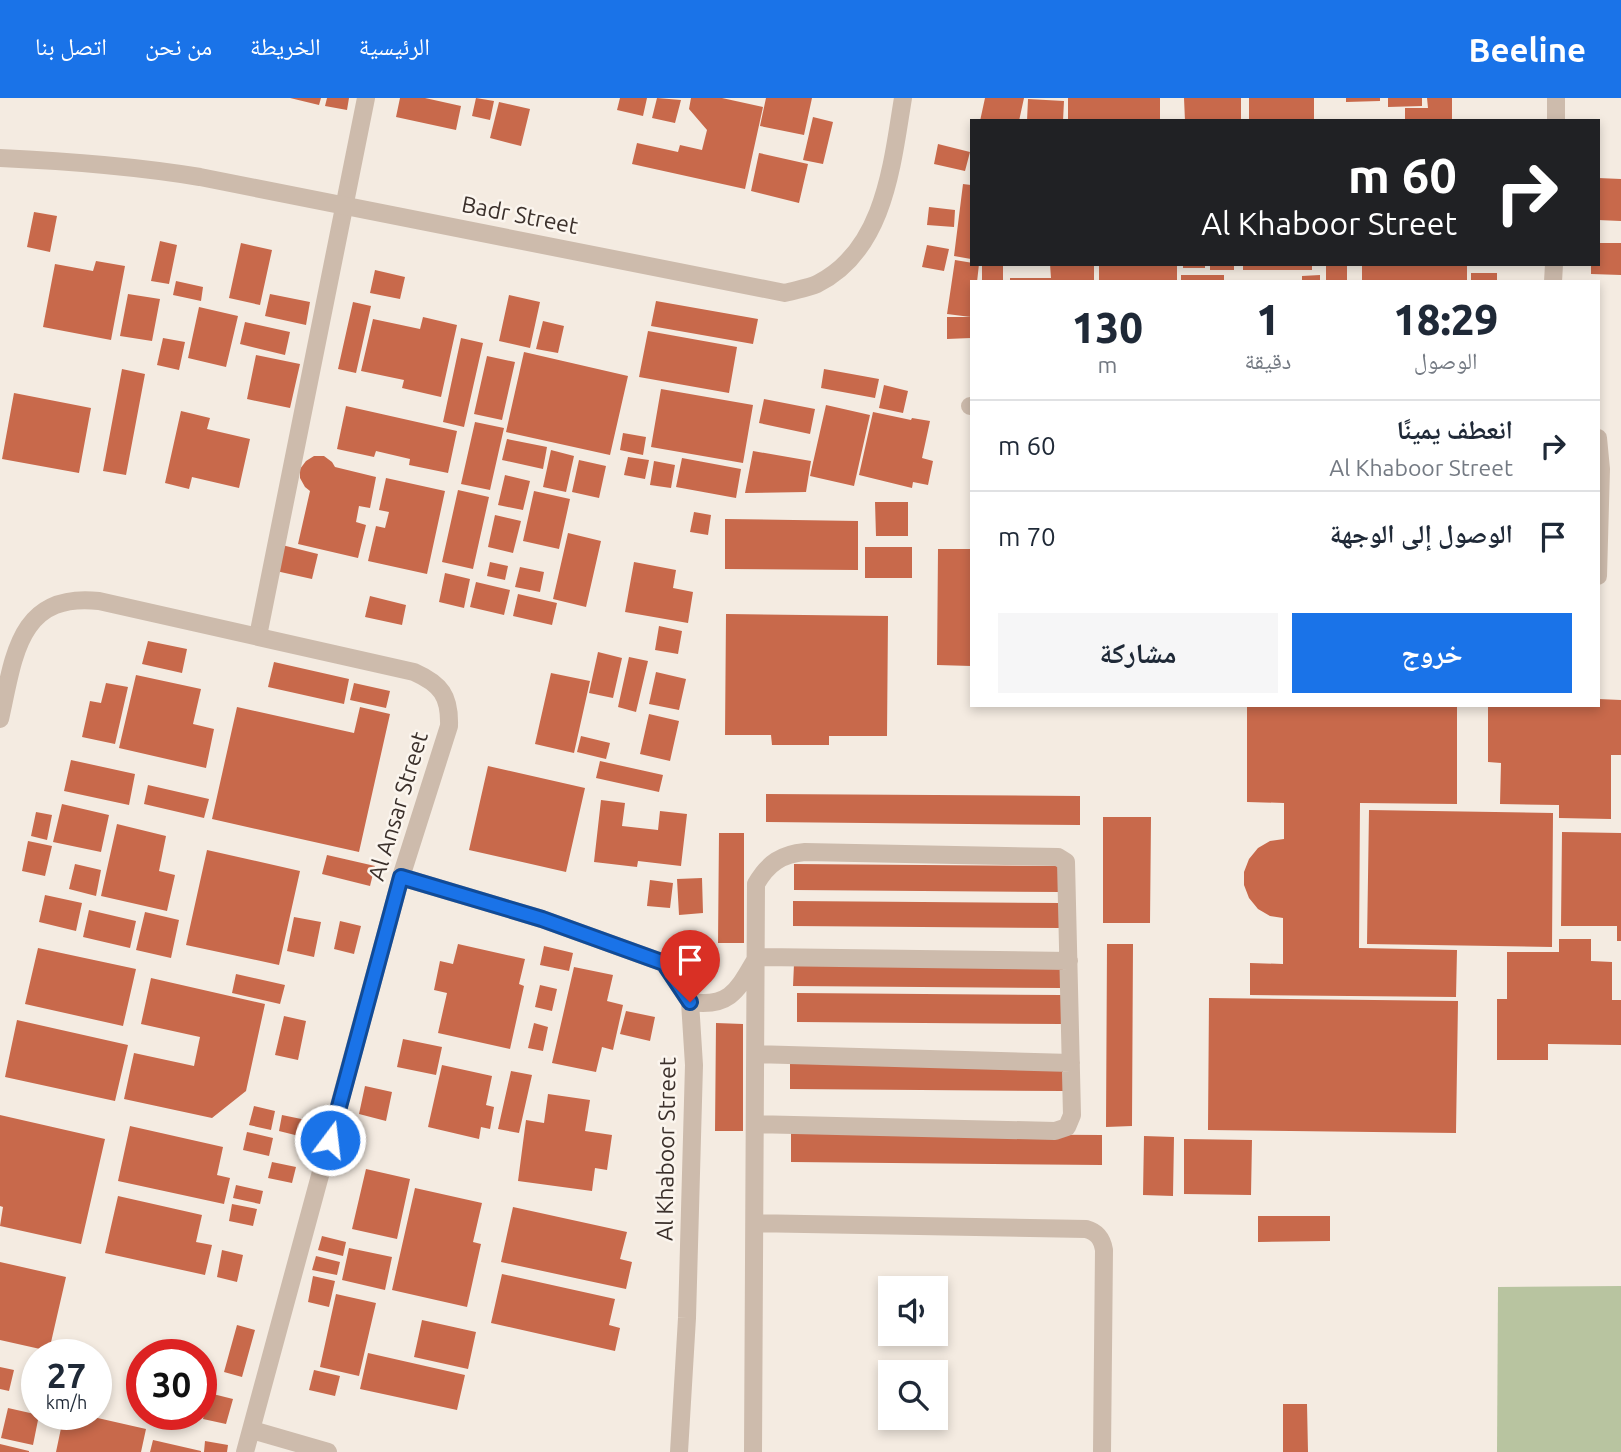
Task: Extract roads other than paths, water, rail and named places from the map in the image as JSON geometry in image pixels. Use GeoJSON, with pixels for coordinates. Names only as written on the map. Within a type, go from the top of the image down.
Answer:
{"type":"FeatureCollection","features":[{"type":"Feature","properties":{"kind":"street"},"geometry":{"type":"LineString","coordinates":[[258,636],[366,98]]}},
{"type":"Feature","properties":{"kind":"street","name":"Badr Street"},"geometry":{"type":"LineString","coordinates":[[0,158],[142,167],[785,293],[816,284],[845,265],[867,237],[889,179],[903,98]]}},
{"type":"Feature","properties":{"kind":"street"},"geometry":{"type":"LineString","coordinates":[[1556,98],[1556,119]]}},
{"type":"Feature","properties":{"kind":"street"},"geometry":{"type":"LineString","coordinates":[[1600,459],[1600,505]]}},
{"type":"Feature","properties":{"kind":"street","name":"Al Ansar Street"},"geometry":{"type":"LineString","coordinates":[[0,719],[16,649],[25,629],[38,613],[57,603],[78,598],[414,672],[430,679],[443,691],[449,708],[449,726],[401,877],[246,1452]]}},
{"type":"Feature","properties":{"kind":"street"},"geometry":{"type":"LineString","coordinates":[[753,1452],[756,884],[771,863],[793,853],[1062,858],[1067,866],[1071,1122],[1061,1130],[756,1124]]}},
{"type":"Feature","properties":{"kind":"street"},"geometry":{"type":"LineString","coordinates":[[401,877],[542,919],[664,963],[690,1002],[707,1005],[728,998],[757,957]]}},
{"type":"Feature","properties":{"kind":"street"},"geometry":{"type":"LineString","coordinates":[[757,957],[1069,961]]}},
{"type":"Feature","properties":{"kind":"street","name":"Al Khaboor Street"},"geometry":{"type":"LineString","coordinates":[[679,1452],[687,1318],[694,1065],[690,1002]]}},
{"type":"Feature","properties":{"kind":"street"},"geometry":{"type":"LineString","coordinates":[[757,1054],[1071,1063]]}},
{"type":"Feature","properties":{"kind":"street"},"geometry":{"type":"LineString","coordinates":[[755,1223],[1093,1231],[1103,1242],[1104,1250],[1102,1452]]}},
{"type":"Feature","properties":{"kind":"street"},"geometry":{"type":"LineString","coordinates":[[253,1430],[327,1452]]}}]}
